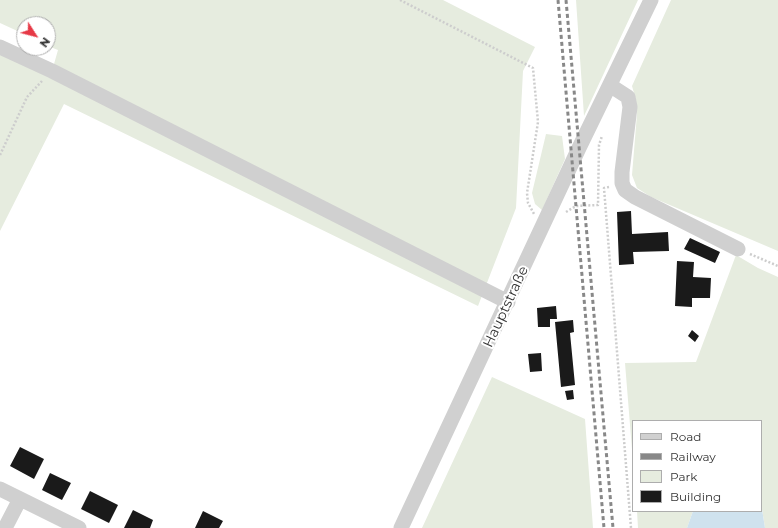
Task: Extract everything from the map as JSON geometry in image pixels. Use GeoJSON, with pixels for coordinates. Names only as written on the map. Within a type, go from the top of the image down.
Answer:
{"type":"FeatureCollection","features":[{"type":"Feature","properties":{"kind":"street","name":"Hauptstraße"},"geometry":{"type":"LineString","coordinates":[[401,528],[651,0]]}},
{"type":"Feature","properties":{"kind":"street"},"geometry":{"type":"LineString","coordinates":[[0,47],[52,71],[508,302]]}},
{"type":"Feature","properties":{"kind":"street"},"geometry":{"type":"LineString","coordinates":[[611,86],[628,97],[630,107],[622,182],[625,190],[635,197],[738,249]]}},
{"type":"Feature","properties":{"kind":"street"},"geometry":{"type":"LineString","coordinates":[[0,489],[79,528]]}},
{"type":"Feature","properties":{"kind":"street"},"geometry":{"type":"LineString","coordinates":[[5,528],[20,498]]}},
{"type":"Feature","properties":{"kind":"path"},"geometry":{"type":"LineString","coordinates":[[400,0],[533,68],[538,122],[527,193],[528,203],[532,214],[546,220]]}},
{"type":"Feature","properties":{"kind":"path"},"geometry":{"type":"LineString","coordinates":[[0,155],[27,97],[52,71]]}},
{"type":"Feature","properties":{"kind":"path"},"geometry":{"type":"LineString","coordinates":[[598,205],[599,145],[604,131]]}},
{"type":"Feature","properties":{"kind":"path"},"geometry":{"type":"LineString","coordinates":[[622,182],[604,188],[631,528]]}},
{"type":"Feature","properties":{"kind":"path"},"geometry":{"type":"LineString","coordinates":[[738,249],[778,266]]}},
{"type":"Feature","properties":{"kind":"green space"},"geometry":{"type":"Polygon","coordinates":[[[0,0],[443,0],[535,47],[523,71],[516,208],[478,306],[64,104],[0,231],[0,47],[16,54],[16,56],[20,56],[52,71],[58,50],[56,49],[56,16],[16,16],[16,30],[0,23],[0,0]]]}},
{"type":"Feature","properties":{"kind":"green space"},"geometry":{"type":"Polygon","coordinates":[[[576,0],[638,0],[584,116],[576,0]]]}},
{"type":"Feature","properties":{"kind":"green space"},"geometry":{"type":"Polygon","coordinates":[[[671,0],[778,0],[778,251],[651,197],[637,188],[632,175],[637,114],[636,100],[632,86],[671,0]]]}},
{"type":"Feature","properties":{"kind":"green space"},"geometry":{"type":"Polygon","coordinates":[[[546,134],[562,136],[565,159],[542,210],[535,204],[532,193],[546,134]]]}},
{"type":"Feature","properties":{"kind":"green space"},"geometry":{"type":"Polygon","coordinates":[[[736,255],[758,268],[778,277],[778,528],[765,528],[762,509],[762,420],[632,420],[632,450],[625,363],[696,362],[736,255]]]}},
{"type":"Feature","properties":{"kind":"green space"},"geometry":{"type":"Polygon","coordinates":[[[492,377],[585,419],[593,528],[422,528],[492,377]]]}},
{"type":"Feature","properties":{"kind":"green space"},"geometry":{"type":"Polygon","coordinates":[[[637,512],[693,512],[687,528],[638,528],[637,512]]]}},
{"type":"Feature","properties":{"kind":"water"},"geometry":{"type":"Polygon","coordinates":[[[762,509],[765,528],[687,528],[693,512],[762,512],[762,509]]]}},
{"type":"Feature","properties":{"kind":"building"},"geometry":{"type":"Polygon","coordinates":[[[631,211],[632,234],[668,232],[669,251],[633,252],[634,264],[619,265],[617,212],[631,211]]]}},
{"type":"Feature","properties":{"kind":"building"},"geometry":{"type":"Polygon","coordinates":[[[690,238],[720,252],[715,263],[684,249],[690,238]]]}},
{"type":"Feature","properties":{"kind":"building"},"geometry":{"type":"Polygon","coordinates":[[[677,261],[694,262],[693,277],[711,278],[710,298],[692,298],[692,307],[675,306],[677,261]]]}},
{"type":"Feature","properties":{"kind":"building"},"geometry":{"type":"Polygon","coordinates":[[[556,306],[557,319],[550,319],[550,327],[538,327],[537,308],[556,306]]]}},
{"type":"Feature","properties":{"kind":"building"},"geometry":{"type":"Polygon","coordinates":[[[573,320],[574,332],[570,333],[575,385],[561,387],[555,322],[573,320]]]}},
{"type":"Feature","properties":{"kind":"building"},"geometry":{"type":"Polygon","coordinates":[[[692,330],[699,336],[695,342],[688,336],[692,330]]]}},
{"type":"Feature","properties":{"kind":"building"},"geometry":{"type":"Polygon","coordinates":[[[541,353],[542,371],[530,372],[528,354],[541,353]]]}},
{"type":"Feature","properties":{"kind":"building"},"geometry":{"type":"Polygon","coordinates":[[[573,390],[574,399],[567,400],[565,391],[573,390]]]}},
{"type":"Feature","properties":{"kind":"building"},"geometry":{"type":"Polygon","coordinates":[[[20,447],[44,459],[34,479],[10,466],[20,447]]]}},
{"type":"Feature","properties":{"kind":"building"},"geometry":{"type":"Polygon","coordinates":[[[50,473],[71,483],[62,500],[42,490],[50,473]]]}},
{"type":"Feature","properties":{"kind":"building"},"geometry":{"type":"Polygon","coordinates":[[[90,491],[118,505],[109,523],[81,509],[90,491]]]}},
{"type":"Feature","properties":{"kind":"building"},"geometry":{"type":"Polygon","coordinates":[[[133,510],[153,520],[150,528],[124,528],[133,510]]]}},
{"type":"Feature","properties":{"kind":"building"},"geometry":{"type":"Polygon","coordinates":[[[203,511],[223,521],[219,528],[195,528],[203,511]]]}},
{"type":"Feature","properties":{"kind":"railway"},"geometry":{"type":"LineString","coordinates":[[558,0],[604,528]]}},
{"type":"Feature","properties":{"kind":"railway"},"geometry":{"type":"LineString","coordinates":[[566,0],[613,528]]}}]}
